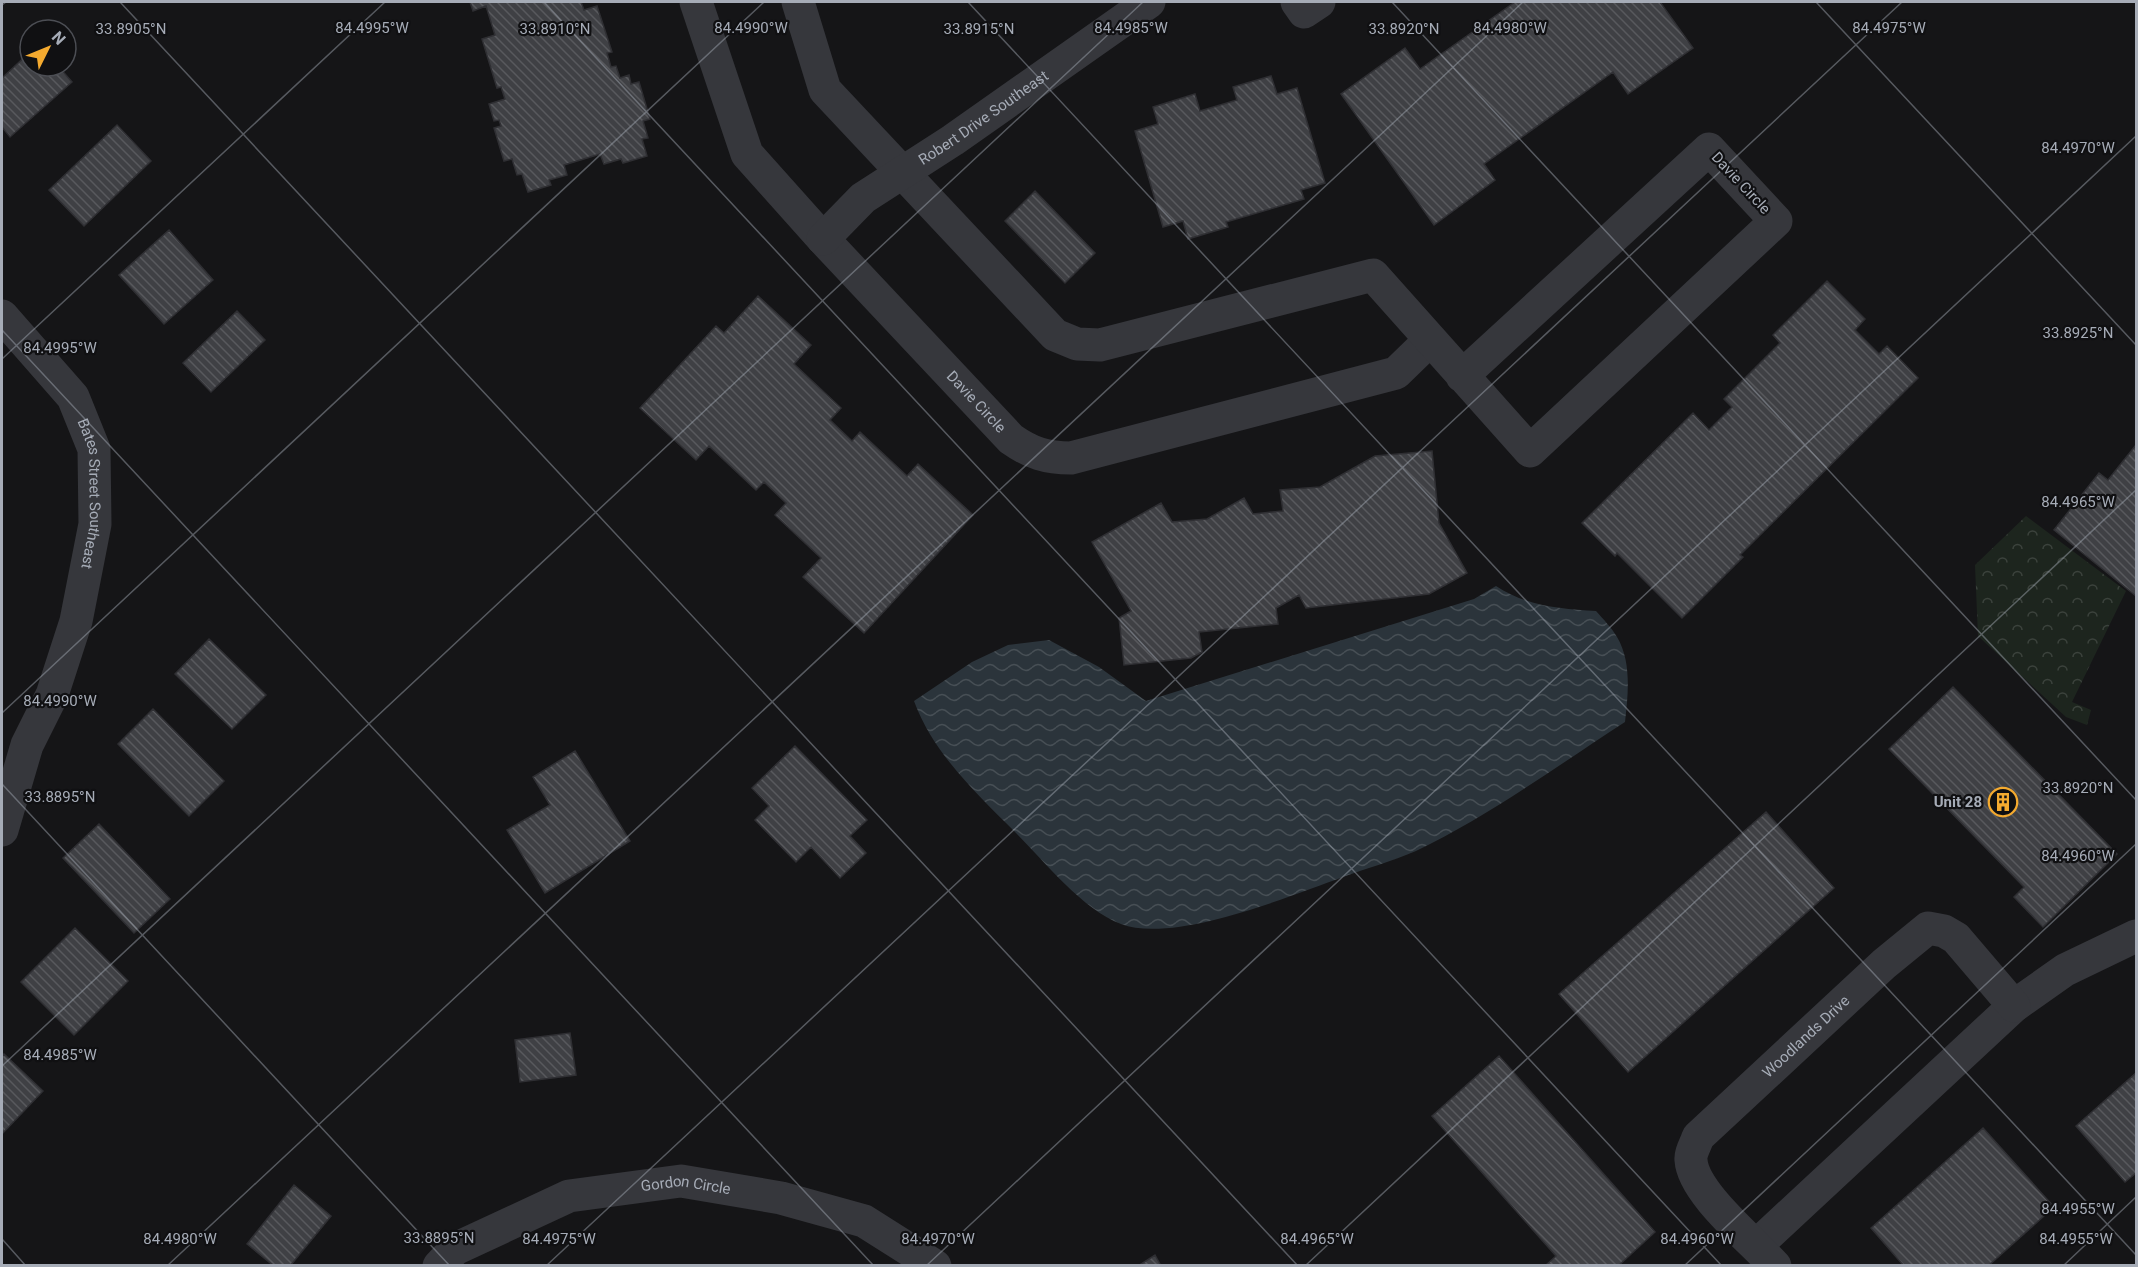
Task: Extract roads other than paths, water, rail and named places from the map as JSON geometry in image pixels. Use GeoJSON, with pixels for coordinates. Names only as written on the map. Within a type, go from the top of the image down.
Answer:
{"type":"FeatureCollection","features":[{"type":"Feature","properties":{"kind":"street","name":"Davie Circle"},"geometry":{"type":"LineString","coordinates":[[696,2],[747,154],[823,239],[1011,439],[1029,452],[1047,458],[1071,458],[1396,373],[1430,340]]}},
{"type":"Feature","properties":{"kind":"street","name":"Davie Circle"},"geometry":{"type":"LineString","coordinates":[[798,2],[825,90],[1055,335],[1077,344],[1100,345],[1373,275],[1462,376],[1530,451],[1776,221],[1709,149],[1462,376]]}},
{"type":"Feature","properties":{"kind":"street","name":"Robert Drive Southeast"},"geometry":{"type":"LineString","coordinates":[[823,239],[863,198],[1149,2]]}},
{"type":"Feature","properties":{"kind":"street"},"geometry":{"type":"LineString","coordinates":[[1297,2],[1304,12],[1319,2]]}},
{"type":"Feature","properties":{"kind":"street","name":"Bates Street Southeast"},"geometry":{"type":"LineString","coordinates":[[2,316],[73,397],[94,449],[95,524],[76,621],[52,695],[27,745],[2,830]]}},
{"type":"Feature","properties":{"kind":"street","name":"Woodlands Drive"},"geometry":{"type":"LineString","coordinates":[[2014,1006],[1956,938],[1944,931],[1928,928],[1884,964],[1698,1137],[1690,1158],[1696,1179],[1718,1206],[1766,1256],[2014,1006],[2065,970],[2136,936]]}},
{"type":"Feature","properties":{"kind":"street","name":"Gordon Circle"},"geometry":{"type":"LineString","coordinates":[[439,1266],[454,1249],[569,1196],[681,1181],[781,1198],[864,1221],[935,1266]]}},
{"type":"Feature","properties":{"kind":"water"},"geometry":{"type":"Polygon","coordinates":[[[1496,586],[1507,593],[1532,602],[1596,611],[1615,634],[1625,657],[1628,679],[1625,722],[1496,806],[1416,851],[1263,905],[1201,923],[1171,928],[1144,929],[1121,924],[1092,908],[1065,884],[957,771],[932,738],[914,701],[972,662],[1008,645],[1049,640],[1099,667],[1146,701],[1474,599],[1496,586]]]}},
{"type":"Feature","properties":{"kind":"place","name":"Unit 28"},"geometry":{"type":"Point","coordinates":[2003,802]}}]}
